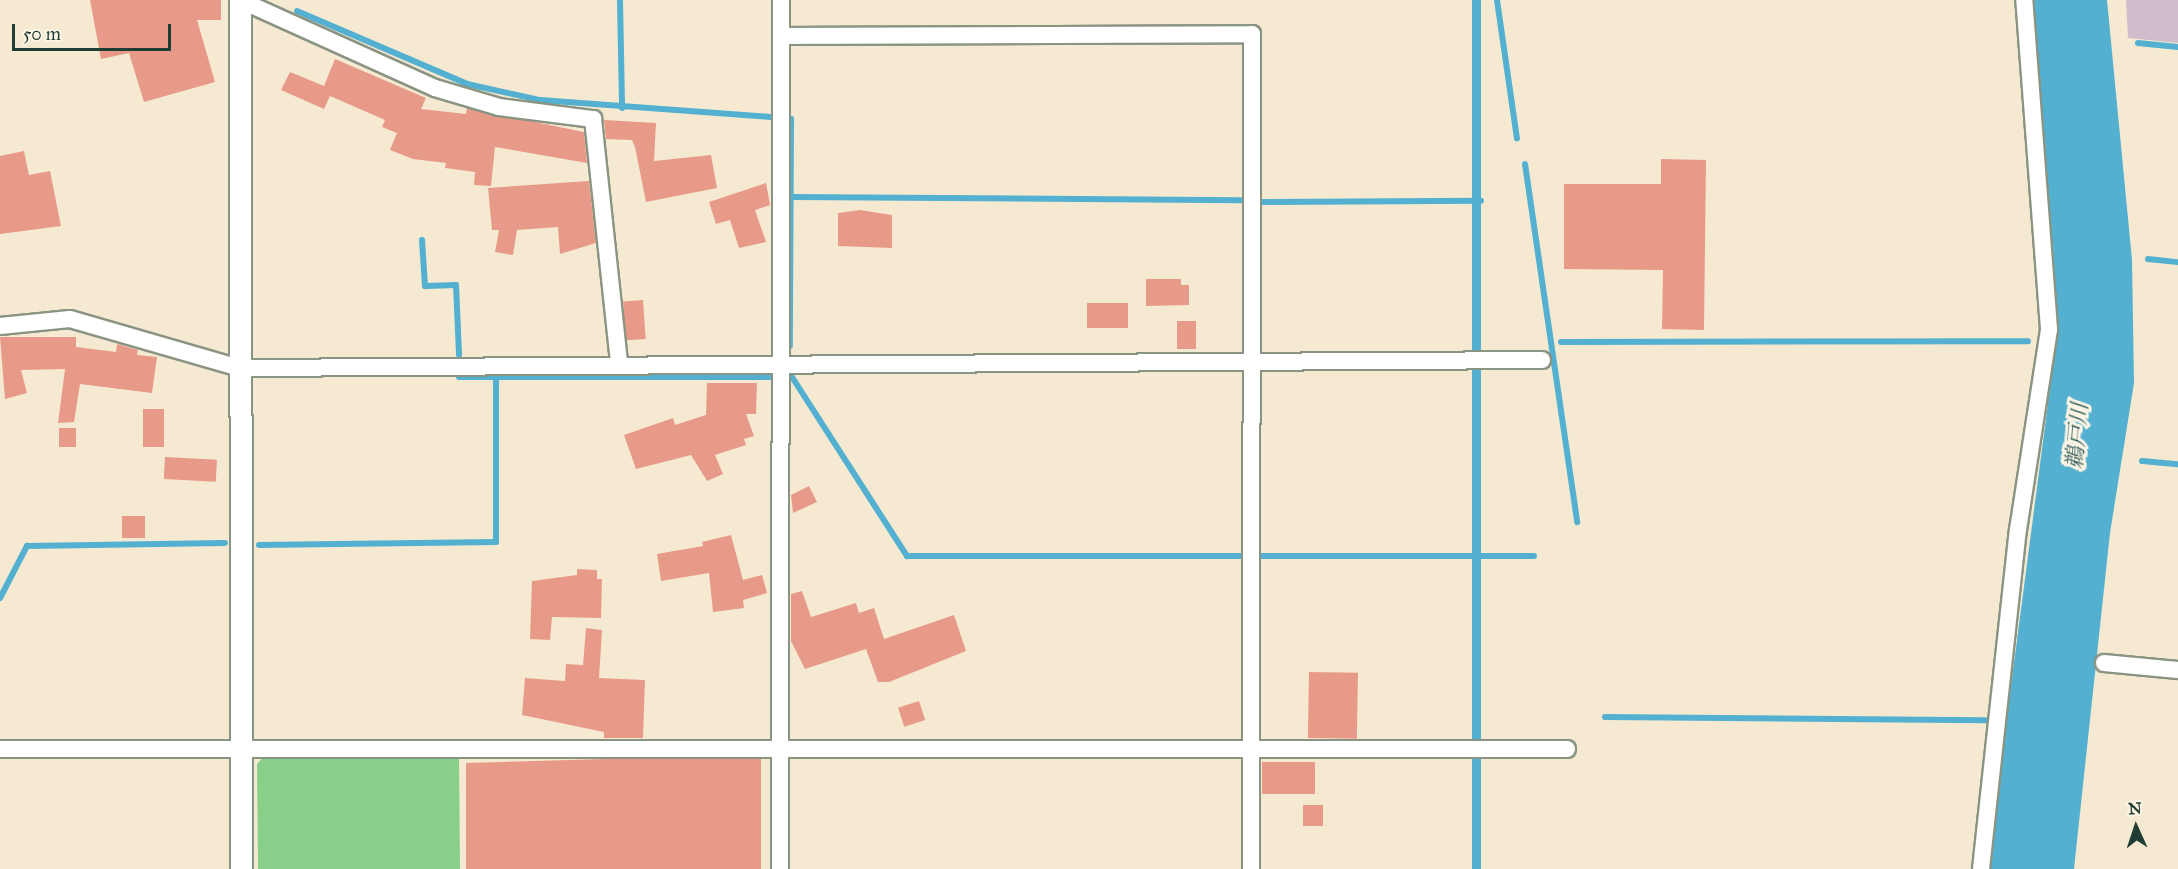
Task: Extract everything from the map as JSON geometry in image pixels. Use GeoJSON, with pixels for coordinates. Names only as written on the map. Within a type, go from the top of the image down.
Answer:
{"type":"FeatureCollection","features":[{"type":"Feature","properties":{"kind":"street"},"geometry":{"type":"LineString","coordinates":[[241,869],[240,0],[435,88],[499,107],[593,119],[619,364]]}},
{"type":"Feature","properties":{"kind":"street"},"geometry":{"type":"LineString","coordinates":[[780,869],[781,0]]}},
{"type":"Feature","properties":{"kind":"street"},"geometry":{"type":"LineString","coordinates":[[1981,869],[2018,530],[2049,329],[2024,0]]}},
{"type":"Feature","properties":{"kind":"street"},"geometry":{"type":"LineString","coordinates":[[781,36],[1252,34],[1251,869]]}},
{"type":"Feature","properties":{"kind":"street"},"geometry":{"type":"LineString","coordinates":[[0,326],[70,319],[240,368],[779,363],[1512,362],[1542,360]]}},
{"type":"Feature","properties":{"kind":"street"},"geometry":{"type":"LineString","coordinates":[[2104,663],[2178,670]]}},
{"type":"Feature","properties":{"kind":"street"},"geometry":{"type":"LineString","coordinates":[[0,749],[1250,751],[1567,749]]}},
{"type":"Feature","properties":{"kind":"shaded area"},"geometry":{"type":"Polygon","coordinates":[[[2126,0],[2178,0],[2178,43],[2128,38],[2126,0]]]}},
{"type":"Feature","properties":{"kind":"green space"},"geometry":{"type":"Polygon","coordinates":[[[264,756],[459,756],[460,869],[258,869],[257,764],[264,756]]]}},
{"type":"Feature","properties":{"kind":"water"},"geometry":{"type":"Polygon","coordinates":[[[1472,0],[1481,0],[1481,869],[1472,869],[1472,0]]]}},
{"type":"Feature","properties":{"kind":"water","name":"鵜戸川"},"geometry":{"type":"Polygon","coordinates":[[[2033,0],[2107,0],[2132,260],[2134,383],[2110,533],[2074,869],[1987,869],[2055,350],[2033,0]]]}},
{"type":"Feature","properties":{"kind":"building"},"geometry":{"type":"Polygon","coordinates":[[[90,0],[221,0],[221,20],[197,20],[215,82],[144,102],[129,53],[101,59],[90,0]]]}},
{"type":"Feature","properties":{"kind":"building"},"geometry":{"type":"Polygon","coordinates":[[[335,59],[426,98],[421,109],[466,114],[467,108],[584,132],[587,163],[495,147],[491,186],[474,185],[475,172],[445,168],[446,163],[413,159],[390,150],[397,133],[382,127],[385,120],[330,96],[324,109],[281,90],[290,72],[324,86],[335,59]]]}},
{"type":"Feature","properties":{"kind":"building"},"geometry":{"type":"Polygon","coordinates":[[[604,120],[656,123],[654,161],[711,155],[717,188],[646,202],[632,140],[606,139],[604,120]]]}},
{"type":"Feature","properties":{"kind":"building"},"geometry":{"type":"Polygon","coordinates":[[[24,151],[29,175],[50,171],[61,226],[0,234],[0,156],[24,151]]]}},
{"type":"Feature","properties":{"kind":"building"},"geometry":{"type":"Polygon","coordinates":[[[1661,159],[1706,160],[1704,330],[1662,329],[1663,270],[1564,269],[1564,184],[1661,184],[1661,159]]]}},
{"type":"Feature","properties":{"kind":"building"},"geometry":{"type":"Polygon","coordinates":[[[589,181],[596,243],[560,254],[558,227],[517,230],[513,255],[495,252],[499,230],[492,230],[488,188],[589,181]]]}},
{"type":"Feature","properties":{"kind":"building"},"geometry":{"type":"Polygon","coordinates":[[[766,183],[770,205],[755,210],[766,242],[739,248],[730,220],[716,224],[709,202],[766,183]]]}},
{"type":"Feature","properties":{"kind":"building"},"geometry":{"type":"Polygon","coordinates":[[[860,210],[892,215],[892,248],[838,246],[838,213],[860,210]]]}},
{"type":"Feature","properties":{"kind":"building"},"geometry":{"type":"Polygon","coordinates":[[[1146,279],[1181,279],[1181,285],[1189,285],[1189,305],[1146,306],[1146,279]]]}},
{"type":"Feature","properties":{"kind":"building"},"geometry":{"type":"Polygon","coordinates":[[[643,300],[646,339],[626,340],[623,301],[643,300]]]}},
{"type":"Feature","properties":{"kind":"building"},"geometry":{"type":"Polygon","coordinates":[[[1087,303],[1128,303],[1128,328],[1087,328],[1087,303]]]}},
{"type":"Feature","properties":{"kind":"building"},"geometry":{"type":"Polygon","coordinates":[[[1177,321],[1196,321],[1196,349],[1177,349],[1177,321]]]}},
{"type":"Feature","properties":{"kind":"building"},"geometry":{"type":"Polygon","coordinates":[[[0,337],[76,337],[76,347],[116,352],[117,344],[138,350],[137,355],[157,357],[152,393],[80,384],[74,422],[58,423],[65,369],[21,370],[27,393],[5,399],[0,337]]]}},
{"type":"Feature","properties":{"kind":"building"},"geometry":{"type":"Polygon","coordinates":[[[707,383],[757,383],[756,414],[746,414],[754,436],[744,439],[746,445],[715,455],[723,474],[707,481],[691,455],[636,469],[624,435],[673,418],[675,425],[706,415],[707,383]]]}},
{"type":"Feature","properties":{"kind":"building"},"geometry":{"type":"Polygon","coordinates":[[[143,409],[164,409],[164,447],[143,447],[143,409]]]}},
{"type":"Feature","properties":{"kind":"building"},"geometry":{"type":"Polygon","coordinates":[[[59,428],[76,428],[76,447],[59,447],[59,428]]]}},
{"type":"Feature","properties":{"kind":"building"},"geometry":{"type":"Polygon","coordinates":[[[165,457],[217,460],[216,482],[164,479],[165,457]]]}},
{"type":"Feature","properties":{"kind":"building"},"geometry":{"type":"Polygon","coordinates":[[[809,486],[817,502],[793,513],[791,495],[809,486]]]}},
{"type":"Feature","properties":{"kind":"building"},"geometry":{"type":"Polygon","coordinates":[[[122,516],[145,516],[145,538],[122,538],[122,516]]]}},
{"type":"Feature","properties":{"kind":"building"},"geometry":{"type":"Polygon","coordinates":[[[731,535],[743,580],[762,575],[767,593],[743,600],[744,608],[713,612],[709,573],[661,581],[657,554],[703,546],[702,542],[731,535]]]}},
{"type":"Feature","properties":{"kind":"building"},"geometry":{"type":"Polygon","coordinates":[[[577,569],[597,570],[597,579],[602,579],[601,618],[552,617],[550,640],[530,639],[532,581],[577,575],[577,569]]]}},
{"type":"Feature","properties":{"kind":"building"},"geometry":{"type":"Polygon","coordinates":[[[802,591],[811,617],[856,603],[859,613],[874,608],[884,639],[954,615],[966,651],[889,682],[878,682],[866,649],[805,669],[791,641],[791,594],[802,591]]]}},
{"type":"Feature","properties":{"kind":"building"},"geometry":{"type":"Polygon","coordinates":[[[586,628],[602,630],[599,678],[645,680],[643,738],[604,738],[604,732],[522,715],[525,678],[565,681],[566,664],[583,665],[586,628]]]}},
{"type":"Feature","properties":{"kind":"building"},"geometry":{"type":"Polygon","coordinates":[[[1309,672],[1358,673],[1357,739],[1308,738],[1309,672]]]}},
{"type":"Feature","properties":{"kind":"building"},"geometry":{"type":"Polygon","coordinates":[[[919,701],[925,720],[904,727],[898,708],[919,701]]]}},
{"type":"Feature","properties":{"kind":"building"},"geometry":{"type":"Polygon","coordinates":[[[604,759],[761,759],[761,869],[466,869],[466,763],[604,759]]]}},
{"type":"Feature","properties":{"kind":"building"},"geometry":{"type":"Polygon","coordinates":[[[1262,762],[1315,762],[1315,794],[1262,794],[1262,762]]]}},
{"type":"Feature","properties":{"kind":"building"},"geometry":{"type":"Polygon","coordinates":[[[1303,805],[1323,805],[1323,826],[1303,826],[1303,805]]]}},
{"type":"Feature","properties":{"kind":"waterway"},"geometry":{"type":"LineString","coordinates":[[620,0],[622,108]]}},
{"type":"Feature","properties":{"kind":"waterway"},"geometry":{"type":"LineString","coordinates":[[1497,0],[1517,139]]}},
{"type":"Feature","properties":{"kind":"waterway"},"geometry":{"type":"LineString","coordinates":[[297,11],[467,84],[540,100],[770,117]]}},
{"type":"Feature","properties":{"kind":"waterway"},"geometry":{"type":"LineString","coordinates":[[2138,43],[2178,47]]}},
{"type":"Feature","properties":{"kind":"waterway"},"geometry":{"type":"LineString","coordinates":[[784,118],[791,119],[790,346]]}},
{"type":"Feature","properties":{"kind":"waterway"},"geometry":{"type":"LineString","coordinates":[[1525,164],[1577,522]]}},
{"type":"Feature","properties":{"kind":"waterway"},"geometry":{"type":"LineString","coordinates":[[791,197],[1241,200]]}},
{"type":"Feature","properties":{"kind":"waterway"},"geometry":{"type":"LineString","coordinates":[[1259,202],[1481,201]]}},
{"type":"Feature","properties":{"kind":"waterway"},"geometry":{"type":"LineString","coordinates":[[422,240],[425,286],[456,285],[459,355]]}},
{"type":"Feature","properties":{"kind":"waterway"},"geometry":{"type":"LineString","coordinates":[[2148,259],[2178,262]]}},
{"type":"Feature","properties":{"kind":"waterway"},"geometry":{"type":"LineString","coordinates":[[1561,342],[2028,341]]}},
{"type":"Feature","properties":{"kind":"waterway"},"geometry":{"type":"LineString","coordinates":[[459,377],[770,377]]}},
{"type":"Feature","properties":{"kind":"waterway"},"geometry":{"type":"LineString","coordinates":[[259,545],[496,542],[496,377]]}},
{"type":"Feature","properties":{"kind":"waterway"},"geometry":{"type":"LineString","coordinates":[[792,377],[907,556],[1243,556]]}},
{"type":"Feature","properties":{"kind":"waterway"},"geometry":{"type":"LineString","coordinates":[[2142,461],[2178,464]]}},
{"type":"Feature","properties":{"kind":"waterway"},"geometry":{"type":"LineString","coordinates":[[0,598],[27,546],[225,543]]}},
{"type":"Feature","properties":{"kind":"waterway"},"geometry":{"type":"LineString","coordinates":[[1260,556],[1534,556]]}},
{"type":"Feature","properties":{"kind":"waterway"},"geometry":{"type":"LineString","coordinates":[[1605,717],[1985,720]]}}]}
